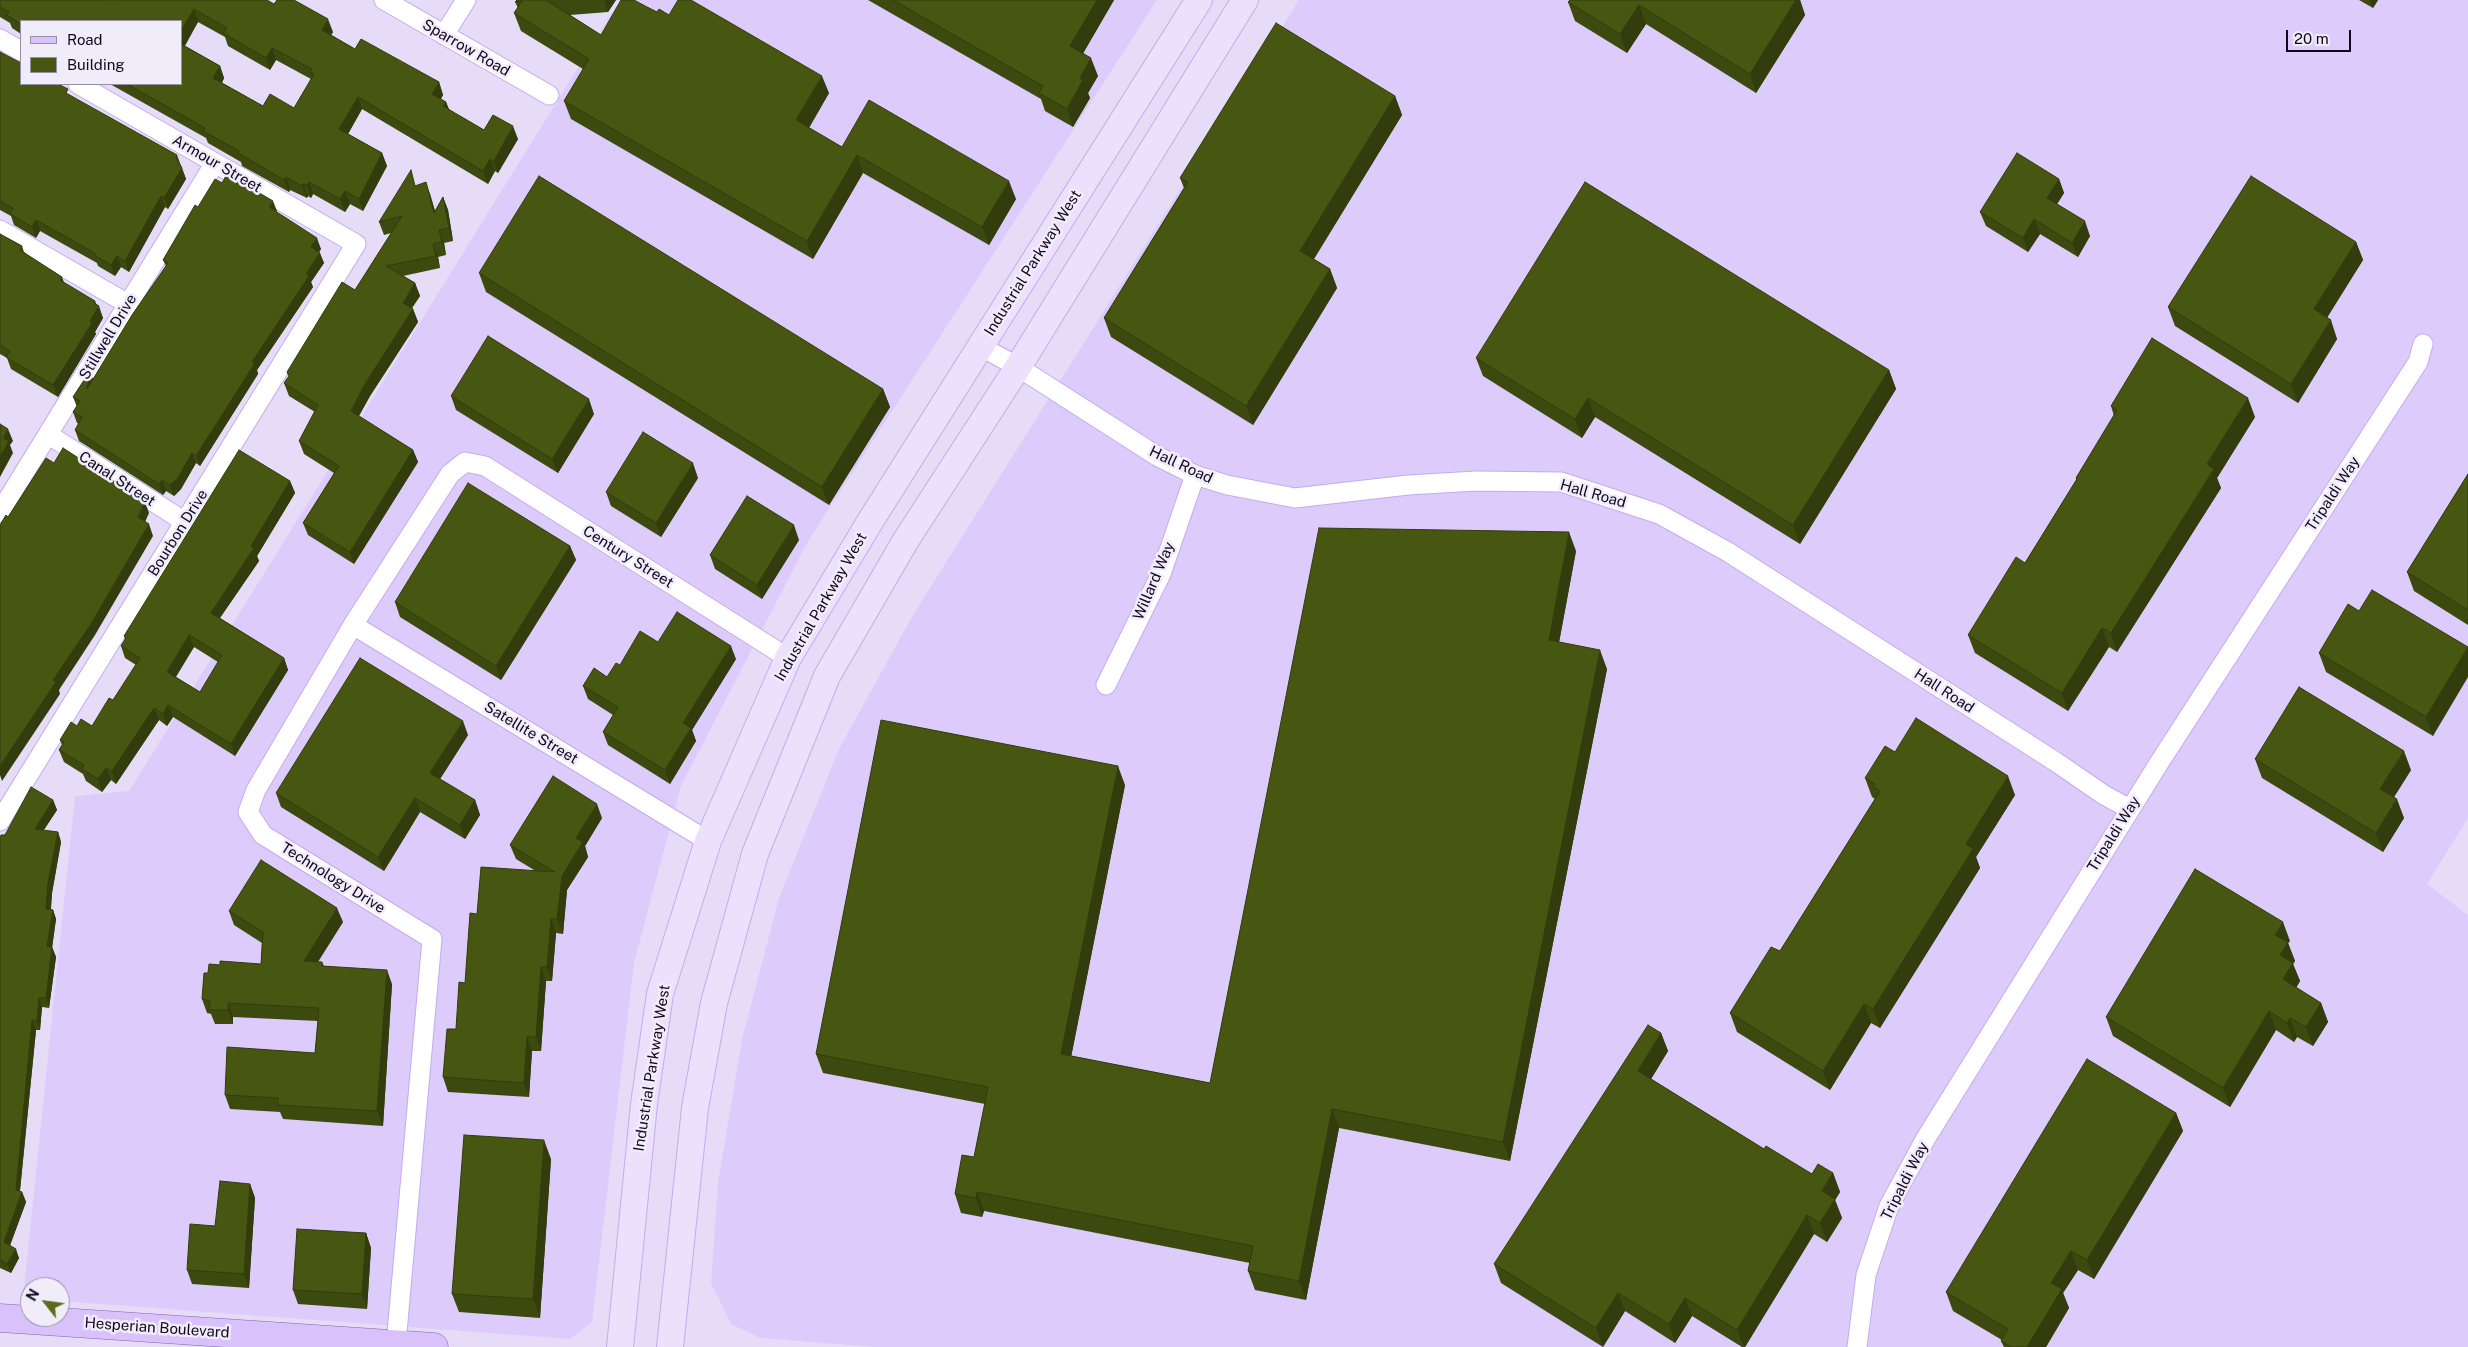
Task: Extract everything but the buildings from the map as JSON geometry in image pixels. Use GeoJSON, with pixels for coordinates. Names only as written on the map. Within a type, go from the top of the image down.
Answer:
{"type":"FeatureCollection","features":[{"type":"Feature","properties":{"kind":"main road","name":"Industrial Parkway West"},"geometry":{"type":"LineString","coordinates":[[620,1347],[644,1104],[660,994],[708,841],[788,658],[871,520],[1199,0]]}},
{"type":"Feature","properties":{"kind":"main road"},"geometry":{"type":"LineString","coordinates":[[670,1347],[695,1108],[714,1003],[755,854],[827,676],[906,540],[1018,367],[1245,0]]}},
{"type":"Feature","properties":{"kind":"main road","name":"Hesperian Boulevard"},"geometry":{"type":"LineString","coordinates":[[0,1318],[434,1347]]}},
{"type":"Feature","properties":{"kind":"street","name":"Sparrow Road"},"geometry":{"type":"LineString","coordinates":[[384,0],[548,96]]}},
{"type":"Feature","properties":{"kind":"street"},"geometry":{"type":"LineString","coordinates":[[444,35],[466,0]]}},
{"type":"Feature","properties":{"kind":"street"},"geometry":{"type":"LineString","coordinates":[[0,39],[20,50]]}},
{"type":"Feature","properties":{"kind":"street","name":"Armour Street"},"geometry":{"type":"LineString","coordinates":[[80,85],[356,244]]}},
{"type":"Feature","properties":{"kind":"street","name":"Stillwell Drive"},"geometry":{"type":"LineString","coordinates":[[0,512],[215,163]]}},
{"type":"Feature","properties":{"kind":"street"},"geometry":{"type":"LineString","coordinates":[[0,230],[128,304]]}},
{"type":"Feature","properties":{"kind":"street","name":"Bourbon Drive"},"geometry":{"type":"LineString","coordinates":[[0,821],[356,244]]}},
{"type":"Feature","properties":{"kind":"street","name":"Tripaldi Way"},"geometry":{"type":"LineString","coordinates":[[1857,1347],[1866,1275],[1889,1206],[1926,1138],[2130,809],[2418,362],[2423,344]]}},
{"type":"Feature","properties":{"kind":"street","name":"Hall Road"},"geometry":{"type":"LineString","coordinates":[[980,346],[1018,367],[1157,456],[1195,475],[1227,485],[1295,498],[1408,485],[1476,481],[1561,482],[1659,514],[1728,552],[2056,762],[2104,796],[2130,809]]}},
{"type":"Feature","properties":{"kind":"street","name":"Canal Street"},"geometry":{"type":"LineString","coordinates":[[49,435],[184,522]]}},
{"type":"Feature","properties":{"kind":"street","name":"Century Street"},"geometry":{"type":"LineString","coordinates":[[465,462],[484,466],[788,658]]}},
{"type":"Feature","properties":{"kind":"street","name":"Technology Drive"},"geometry":{"type":"LineString","coordinates":[[396,1344],[432,939],[263,835],[248,812],[256,790],[354,625],[450,474],[465,462]]}},
{"type":"Feature","properties":{"kind":"street","name":"Willard Way"},"geometry":{"type":"LineString","coordinates":[[1106,685],[1161,574],[1195,475]]}},
{"type":"Feature","properties":{"kind":"street","name":"Satellite Street"},"geometry":{"type":"LineString","coordinates":[[354,625],[708,841]]}},
{"type":"Feature","properties":{"kind":"shaded area"},"geometry":{"type":"Polygon","coordinates":[[[620,0],[1157,0],[807,543],[681,786],[634,963],[592,1322],[570,1339],[70,1302],[70,1277],[25,1277],[75,796],[129,791],[620,0]]]}},
{"type":"Feature","properties":{"kind":"shaded area"},"geometry":{"type":"Polygon","coordinates":[[[1299,0],[2468,0],[2468,818],[2427,884],[2468,915],[2468,1347],[875,1347],[760,1338],[731,1324],[711,1283],[718,1182],[742,1039],[779,898],[839,749],[913,615],[1299,0]]]}}]}
